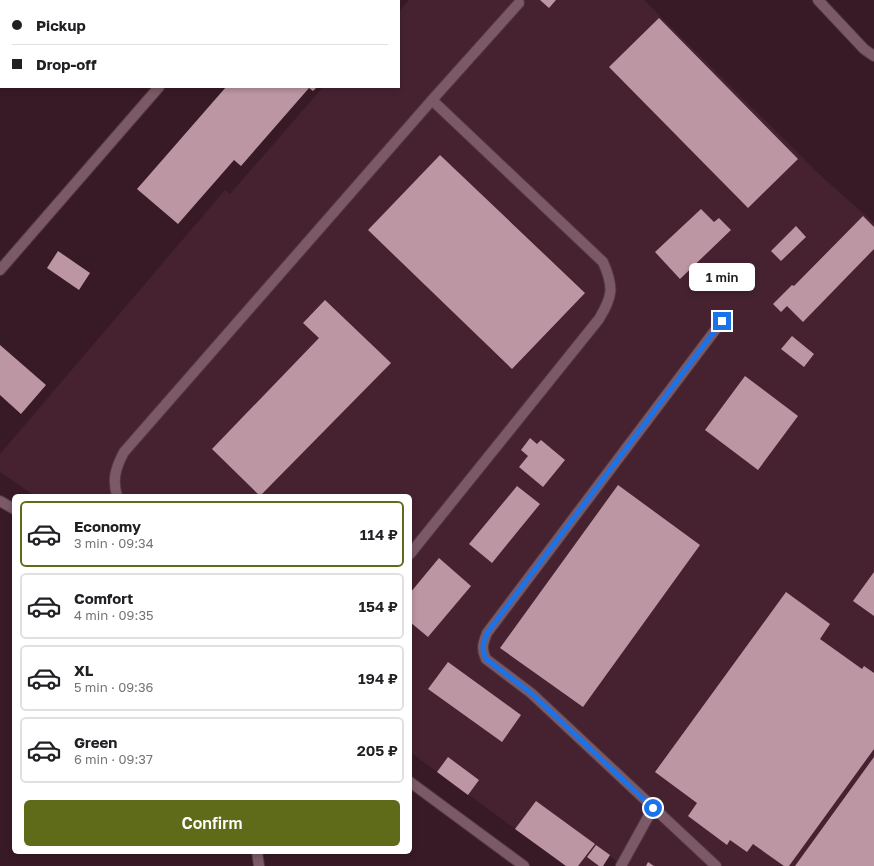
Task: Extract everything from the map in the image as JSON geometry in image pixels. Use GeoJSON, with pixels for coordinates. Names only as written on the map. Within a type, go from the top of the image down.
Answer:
{"type":"FeatureCollection","features":[{"type":"Feature","properties":{"kind":"street"},"geometry":{"type":"LineString","coordinates":[[818,0],[864,49],[874,56]]}},
{"type":"Feature","properties":{"kind":"street"},"geometry":{"type":"LineString","coordinates":[[116,494],[114,481],[116,468],[124,452],[432,100],[519,3]]}},
{"type":"Feature","properties":{"kind":"street"},"geometry":{"type":"LineString","coordinates":[[0,270],[158,88]]}},
{"type":"Feature","properties":{"kind":"street"},"geometry":{"type":"LineString","coordinates":[[412,552],[599,320],[609,303],[610,291],[610,277],[603,262],[432,100]]}},
{"type":"Feature","properties":{"kind":"street"},"geometry":{"type":"LineString","coordinates":[[716,866],[531,693],[486,659],[482,652],[483,643],[487,633],[722,321]]}},
{"type":"Feature","properties":{"kind":"street"},"geometry":{"type":"LineString","coordinates":[[0,501],[12,508]]}},
{"type":"Feature","properties":{"kind":"street"},"geometry":{"type":"LineString","coordinates":[[412,783],[524,866]]}},
{"type":"Feature","properties":{"kind":"street"},"geometry":{"type":"LineString","coordinates":[[621,866],[653,808]]}},
{"type":"Feature","properties":{"kind":"street"},"geometry":{"type":"LineString","coordinates":[[257,854],[259,866]]}},
{"type":"Feature","properties":{"kind":"shaded area"},"geometry":{"type":"Polygon","coordinates":[[[409,0],[644,0],[820,175],[874,223],[874,866],[623,866],[610,856],[603,866],[566,866],[412,753],[412,494],[32,494],[0,472],[0,454],[225,190],[230,194],[322,88],[400,88],[400,10],[409,0]]]}},
{"type":"Feature","properties":{"kind":"building"},"geometry":{"type":"Polygon","coordinates":[[[540,0],[556,0],[549,8],[540,0]]]}},
{"type":"Feature","properties":{"kind":"building"},"geometry":{"type":"Polygon","coordinates":[[[659,18],[798,159],[748,208],[609,67],[659,18]]]}},
{"type":"Feature","properties":{"kind":"building"},"geometry":{"type":"Polygon","coordinates":[[[225,88],[309,88],[241,166],[234,160],[178,224],[137,189],[225,88]]]}},
{"type":"Feature","properties":{"kind":"building"},"geometry":{"type":"Polygon","coordinates":[[[309,88],[316,88],[313,91],[309,88]]]}},
{"type":"Feature","properties":{"kind":"building"},"geometry":{"type":"Polygon","coordinates":[[[440,155],[585,293],[512,369],[368,230],[440,155]]]}},
{"type":"Feature","properties":{"kind":"building"},"geometry":{"type":"Polygon","coordinates":[[[701,209],[714,222],[719,218],[731,230],[680,279],[655,252],[701,209]]]}},
{"type":"Feature","properties":{"kind":"building"},"geometry":{"type":"Polygon","coordinates":[[[863,216],[874,227],[874,249],[803,322],[787,306],[781,312],[773,304],[792,285],[794,286],[863,216]]]}},
{"type":"Feature","properties":{"kind":"building"},"geometry":{"type":"Polygon","coordinates":[[[796,226],[806,237],[781,261],[771,251],[796,226]]]}},
{"type":"Feature","properties":{"kind":"building"},"geometry":{"type":"Polygon","coordinates":[[[58,251],[90,273],[79,290],[47,268],[58,251]]]}},
{"type":"Feature","properties":{"kind":"building"},"geometry":{"type":"Polygon","coordinates":[[[325,300],[391,363],[262,494],[258,494],[212,449],[319,338],[303,323],[325,300]]]}},
{"type":"Feature","properties":{"kind":"building"},"geometry":{"type":"Polygon","coordinates":[[[792,336],[814,354],[804,367],[781,349],[792,336]]]}},
{"type":"Feature","properties":{"kind":"building"},"geometry":{"type":"Polygon","coordinates":[[[0,345],[46,385],[21,414],[0,395],[0,345]]]}},
{"type":"Feature","properties":{"kind":"building"},"geometry":{"type":"Polygon","coordinates":[[[745,376],[798,416],[758,470],[705,430],[745,376]]]}},
{"type":"Feature","properties":{"kind":"building"},"geometry":{"type":"Polygon","coordinates":[[[530,438],[537,444],[541,440],[565,460],[543,487],[519,467],[528,456],[521,450],[530,438]]]}},
{"type":"Feature","properties":{"kind":"building"},"geometry":{"type":"Polygon","coordinates":[[[618,485],[700,545],[583,707],[500,648],[618,485]]]}},
{"type":"Feature","properties":{"kind":"building"},"geometry":{"type":"Polygon","coordinates":[[[517,486],[540,504],[492,563],[469,544],[517,486]]]}},
{"type":"Feature","properties":{"kind":"building"},"geometry":{"type":"Polygon","coordinates":[[[439,558],[471,586],[428,637],[412,624],[412,591],[439,558]]]}},
{"type":"Feature","properties":{"kind":"building"},"geometry":{"type":"Polygon","coordinates":[[[874,572],[874,616],[853,601],[874,572]]]}},
{"type":"Feature","properties":{"kind":"building"},"geometry":{"type":"Polygon","coordinates":[[[786,592],[830,624],[820,639],[862,669],[864,666],[874,673],[874,749],[789,866],[784,866],[753,844],[747,852],[730,840],[727,845],[688,816],[697,803],[655,772],[786,592]]]}},
{"type":"Feature","properties":{"kind":"building"},"geometry":{"type":"Polygon","coordinates":[[[448,662],[521,715],[502,742],[428,689],[448,662]]]}},
{"type":"Feature","properties":{"kind":"building"},"geometry":{"type":"Polygon","coordinates":[[[448,757],[479,780],[468,795],[437,772],[448,757]]]}},
{"type":"Feature","properties":{"kind":"building"},"geometry":{"type":"Polygon","coordinates":[[[874,757],[874,866],[795,866],[874,757]]]}},
{"type":"Feature","properties":{"kind":"building"},"geometry":{"type":"Polygon","coordinates":[[[536,801],[595,844],[578,866],[566,866],[515,829],[536,801]]]}},
{"type":"Feature","properties":{"kind":"building"},"geometry":{"type":"Polygon","coordinates":[[[596,845],[610,855],[603,866],[599,866],[587,857],[596,845]]]}},
{"type":"Feature","properties":{"kind":"building"},"geometry":{"type":"Polygon","coordinates":[[[648,862],[654,866],[646,866],[648,862]]]}},
{"type":"Feature","properties":{"kind":"route"},"geometry":{"type":"LineString","coordinates":[[653,808],[531,693],[486,659],[482,652],[483,643],[487,633],[722,321]]}}]}
